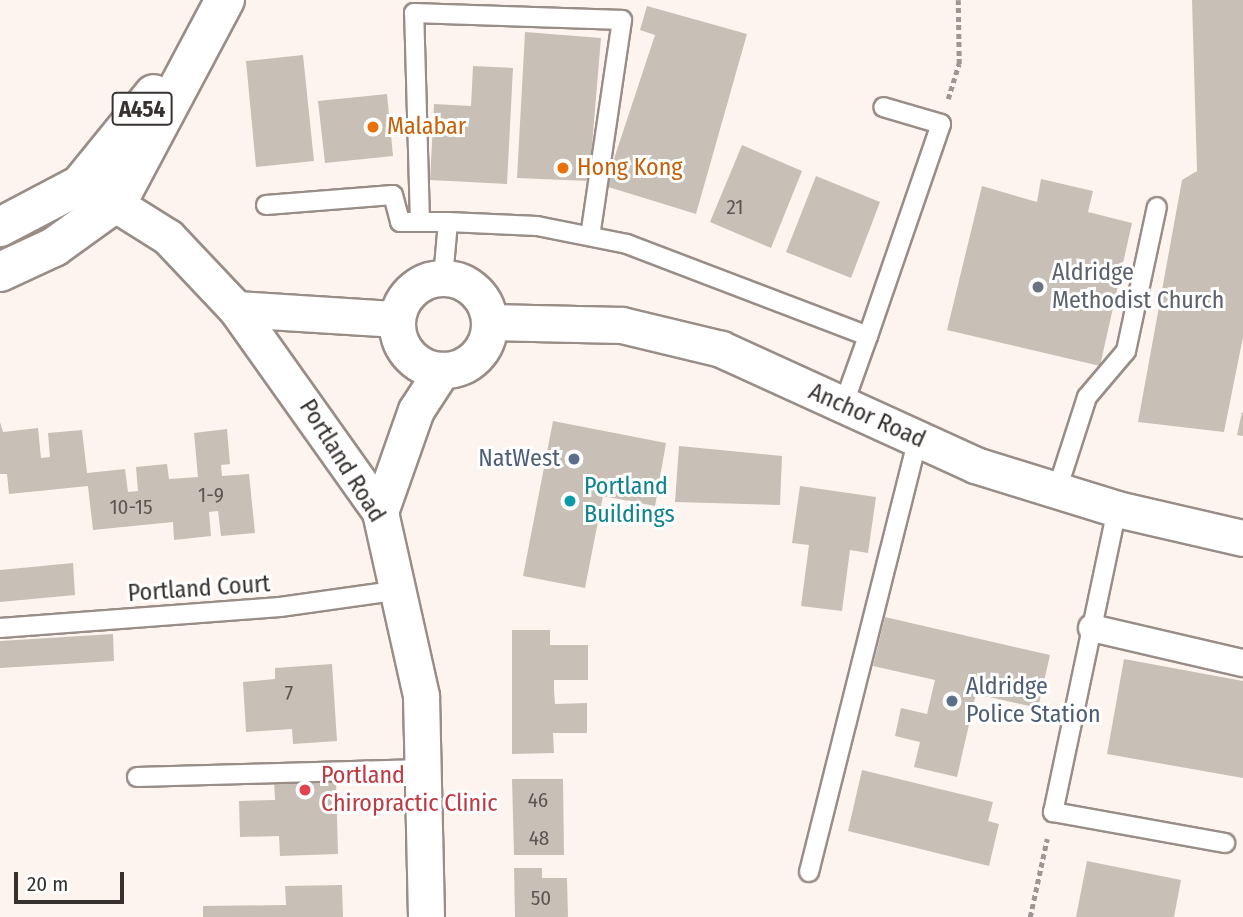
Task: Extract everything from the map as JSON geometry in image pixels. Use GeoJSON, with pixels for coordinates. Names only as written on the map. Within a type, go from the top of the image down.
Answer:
{"type":"FeatureCollection","features":[{"type":"Feature","properties":{"kind":"main road","name":"A454"},"geometry":{"type":"LineString","coordinates":[[0,272],[54,247],[118,201],[204,33],[225,0]]}},
{"type":"Feature","properties":{"kind":"main road","name":"A454"},"geometry":{"type":"LineString","coordinates":[[0,227],[80,185],[204,33]]}},
{"type":"Feature","properties":{"kind":"street","name":"Portland Road"},"geometry":{"type":"LineString","coordinates":[[80,185],[118,201],[168,236],[236,309],[380,512],[401,590],[421,695],[426,917]]}},
{"type":"Feature","properties":{"kind":"street"},"geometry":{"type":"LineString","coordinates":[[380,512],[416,410],[442,370],[475,357],[489,322],[472,289],[443,278],[414,288],[397,319],[410,355],[442,370]]}},
{"type":"Feature","properties":{"kind":"street"},"geometry":{"type":"LineString","coordinates":[[236,309],[397,319]]}},
{"type":"Feature","properties":{"kind":"street","name":"Anchor Road"},"geometry":{"type":"LineString","coordinates":[[489,322],[573,320],[657,331],[721,348],[918,439],[1057,490],[1117,509],[1243,538]]}},
{"type":"Feature","properties":{"kind":"street"},"geometry":{"type":"LineString","coordinates":[[1092,628],[1243,663]]}},
{"type":"Feature","properties":{"kind":"lane"},"geometry":{"type":"LineString","coordinates":[[419,222],[414,13],[622,20],[590,236]]}},
{"type":"Feature","properties":{"kind":"lane"},"geometry":{"type":"LineString","coordinates":[[843,406],[941,124],[883,107]]}},
{"type":"Feature","properties":{"kind":"lane"},"geometry":{"type":"LineString","coordinates":[[266,205],[393,195],[400,222],[448,222],[590,236],[706,270],[868,336]]}},
{"type":"Feature","properties":{"kind":"lane"},"geometry":{"type":"LineString","coordinates":[[1057,490],[1087,397],[1126,351],[1157,208]]}},
{"type":"Feature","properties":{"kind":"lane"},"geometry":{"type":"LineString","coordinates":[[443,278],[448,222]]}},
{"type":"Feature","properties":{"kind":"lane"},"geometry":{"type":"LineString","coordinates":[[809,872],[918,439]]}},
{"type":"Feature","properties":{"kind":"lane"},"geometry":{"type":"LineString","coordinates":[[1117,509],[1054,812],[1225,843]]}},
{"type":"Feature","properties":{"kind":"lane","name":"Portland Court"},"geometry":{"type":"LineString","coordinates":[[0,628],[280,607],[401,590]]}},
{"type":"Feature","properties":{"kind":"lane"},"geometry":{"type":"LineString","coordinates":[[137,777],[423,769]]}},
{"type":"Feature","properties":{"kind":"path"},"geometry":{"type":"LineString","coordinates":[[941,124],[959,64],[958,0]]}},
{"type":"Feature","properties":{"kind":"path"},"geometry":{"type":"LineString","coordinates":[[1030,917],[1054,812]]}},
{"type":"Feature","properties":{"kind":"building"},"geometry":{"type":"Polygon","coordinates":[[[1192,0],[1243,0],[1243,337],[1224,432],[1138,422],[1182,180],[1197,171],[1192,0]]]}},
{"type":"Feature","properties":{"kind":"building"},"geometry":{"type":"Polygon","coordinates":[[[647,6],[747,34],[696,214],[605,186],[655,35],[640,30],[647,6]]]}},
{"type":"Feature","properties":{"kind":"building"},"geometry":{"type":"Polygon","coordinates":[[[525,32],[601,38],[589,181],[517,178],[525,32]]]}},
{"type":"Feature","properties":{"kind":"building"},"geometry":{"type":"Polygon","coordinates":[[[303,55],[314,161],[256,167],[246,61],[303,55]]]}},
{"type":"Feature","properties":{"kind":"building"},"geometry":{"type":"Polygon","coordinates":[[[473,66],[513,68],[507,184],[430,180],[434,104],[471,106],[473,66]]]}},
{"type":"Feature","properties":{"kind":"building"},"geometry":{"type":"Polygon","coordinates":[[[387,94],[393,156],[325,163],[318,101],[387,94]]]}},
{"type":"Feature","properties":{"kind":"building"},"geometry":{"type":"Polygon","coordinates":[[[742,145],[802,171],[771,248],[710,222],[742,145]]]}},
{"type":"Feature","properties":{"kind":"building"},"geometry":{"type":"Polygon","coordinates":[[[816,176],[880,202],[851,278],[786,252],[816,176]]]}},
{"type":"Feature","properties":{"kind":"building","name":"Aldridge Methodist Church"},"geometry":{"type":"Polygon","coordinates":[[[1041,179],[1093,191],[1088,212],[1132,223],[1100,366],[947,330],[982,186],[1037,202],[1041,179]]]}},
{"type":"Feature","properties":{"kind":"building"},"geometry":{"type":"Polygon","coordinates":[[[1243,413],[1243,436],[1237,435],[1243,413]]]}},
{"type":"Feature","properties":{"kind":"building","name":"Portland Buildings"},"geometry":{"type":"Polygon","coordinates":[[[553,421],[666,443],[655,506],[603,496],[585,588],[523,576],[553,421]]]}},
{"type":"Feature","properties":{"kind":"building"},"geometry":{"type":"Polygon","coordinates":[[[0,422],[3,432],[38,428],[41,458],[50,457],[48,433],[82,430],[87,473],[125,469],[128,492],[138,491],[136,467],[167,464],[169,479],[198,477],[194,433],[227,429],[230,464],[221,465],[222,476],[249,474],[255,533],[221,536],[218,511],[209,512],[211,536],[174,540],[173,522],[93,530],[88,486],[9,494],[7,474],[0,474],[0,422]]]}},
{"type":"Feature","properties":{"kind":"building"},"geometry":{"type":"Polygon","coordinates":[[[679,446],[782,456],[780,505],[675,502],[679,446]]]}},
{"type":"Feature","properties":{"kind":"building"},"geometry":{"type":"Polygon","coordinates":[[[800,486],[876,497],[868,553],[850,550],[842,611],[801,606],[809,545],[792,543],[800,486]]]}},
{"type":"Feature","properties":{"kind":"building"},"geometry":{"type":"Polygon","coordinates":[[[73,563],[75,595],[0,602],[0,570],[73,563]]]}},
{"type":"Feature","properties":{"kind":"building","name":"Aldridge Police Station"},"geometry":{"type":"Polygon","coordinates":[[[885,617],[1050,655],[1038,708],[976,694],[957,777],[914,767],[920,742],[895,736],[901,708],[927,714],[935,680],[873,666],[885,617]]]}},
{"type":"Feature","properties":{"kind":"building"},"geometry":{"type":"Polygon","coordinates":[[[512,630],[550,630],[550,645],[588,645],[588,680],[554,680],[555,704],[587,703],[587,733],[553,733],[554,753],[512,754],[512,630]]]}},
{"type":"Feature","properties":{"kind":"building"},"geometry":{"type":"Polygon","coordinates":[[[113,634],[114,661],[0,668],[0,641],[113,634]]]}},
{"type":"Feature","properties":{"kind":"building"},"geometry":{"type":"Polygon","coordinates":[[[1124,659],[1243,681],[1243,778],[1107,754],[1124,659]]]}},
{"type":"Feature","properties":{"kind":"building"},"geometry":{"type":"Polygon","coordinates":[[[332,664],[337,741],[293,744],[292,729],[246,732],[243,682],[275,679],[275,668],[332,664]]]}},
{"type":"Feature","properties":{"kind":"building"},"geometry":{"type":"Polygon","coordinates":[[[862,770],[993,802],[988,821],[999,824],[989,866],[848,831],[862,770]]]}},
{"type":"Feature","properties":{"kind":"building"},"geometry":{"type":"Polygon","coordinates":[[[336,779],[338,854],[280,856],[279,836],[240,837],[239,801],[275,800],[274,781],[336,779]]]}},
{"type":"Feature","properties":{"kind":"building"},"geometry":{"type":"Polygon","coordinates":[[[512,779],[563,779],[564,855],[514,855],[512,779]]]}},
{"type":"Feature","properties":{"kind":"building"},"geometry":{"type":"Polygon","coordinates":[[[1087,861],[1181,880],[1174,917],[1076,917],[1087,861]]]}},
{"type":"Feature","properties":{"kind":"building"},"geometry":{"type":"Polygon","coordinates":[[[514,868],[542,868],[542,878],[567,878],[568,917],[515,917],[514,868]]]}},
{"type":"Feature","properties":{"kind":"building"},"geometry":{"type":"Polygon","coordinates":[[[342,885],[343,917],[203,917],[203,906],[286,905],[285,886],[342,885]]]}},
{"type":"Feature","properties":{"kind":"place","name":"Malabar"},"geometry":{"type":"Point","coordinates":[373,127]}},
{"type":"Feature","properties":{"kind":"place","name":"Hong Kong"},"geometry":{"type":"Point","coordinates":[563,168]}},
{"type":"Feature","properties":{"kind":"place","name":"Aldridge Methodist Church"},"geometry":{"type":"Point","coordinates":[1038,287]}},
{"type":"Feature","properties":{"kind":"place","name":"NatWest"},"geometry":{"type":"Point","coordinates":[574,459]}},
{"type":"Feature","properties":{"kind":"place","name":"Portland Buildings"},"geometry":{"type":"Point","coordinates":[570,501]}},
{"type":"Feature","properties":{"kind":"place","name":"Aldridge Police Station"},"geometry":{"type":"Point","coordinates":[952,701]}},
{"type":"Feature","properties":{"kind":"place","name":"Portland Chiropractic Clinic"},"geometry":{"type":"Point","coordinates":[305,790]}}]}
